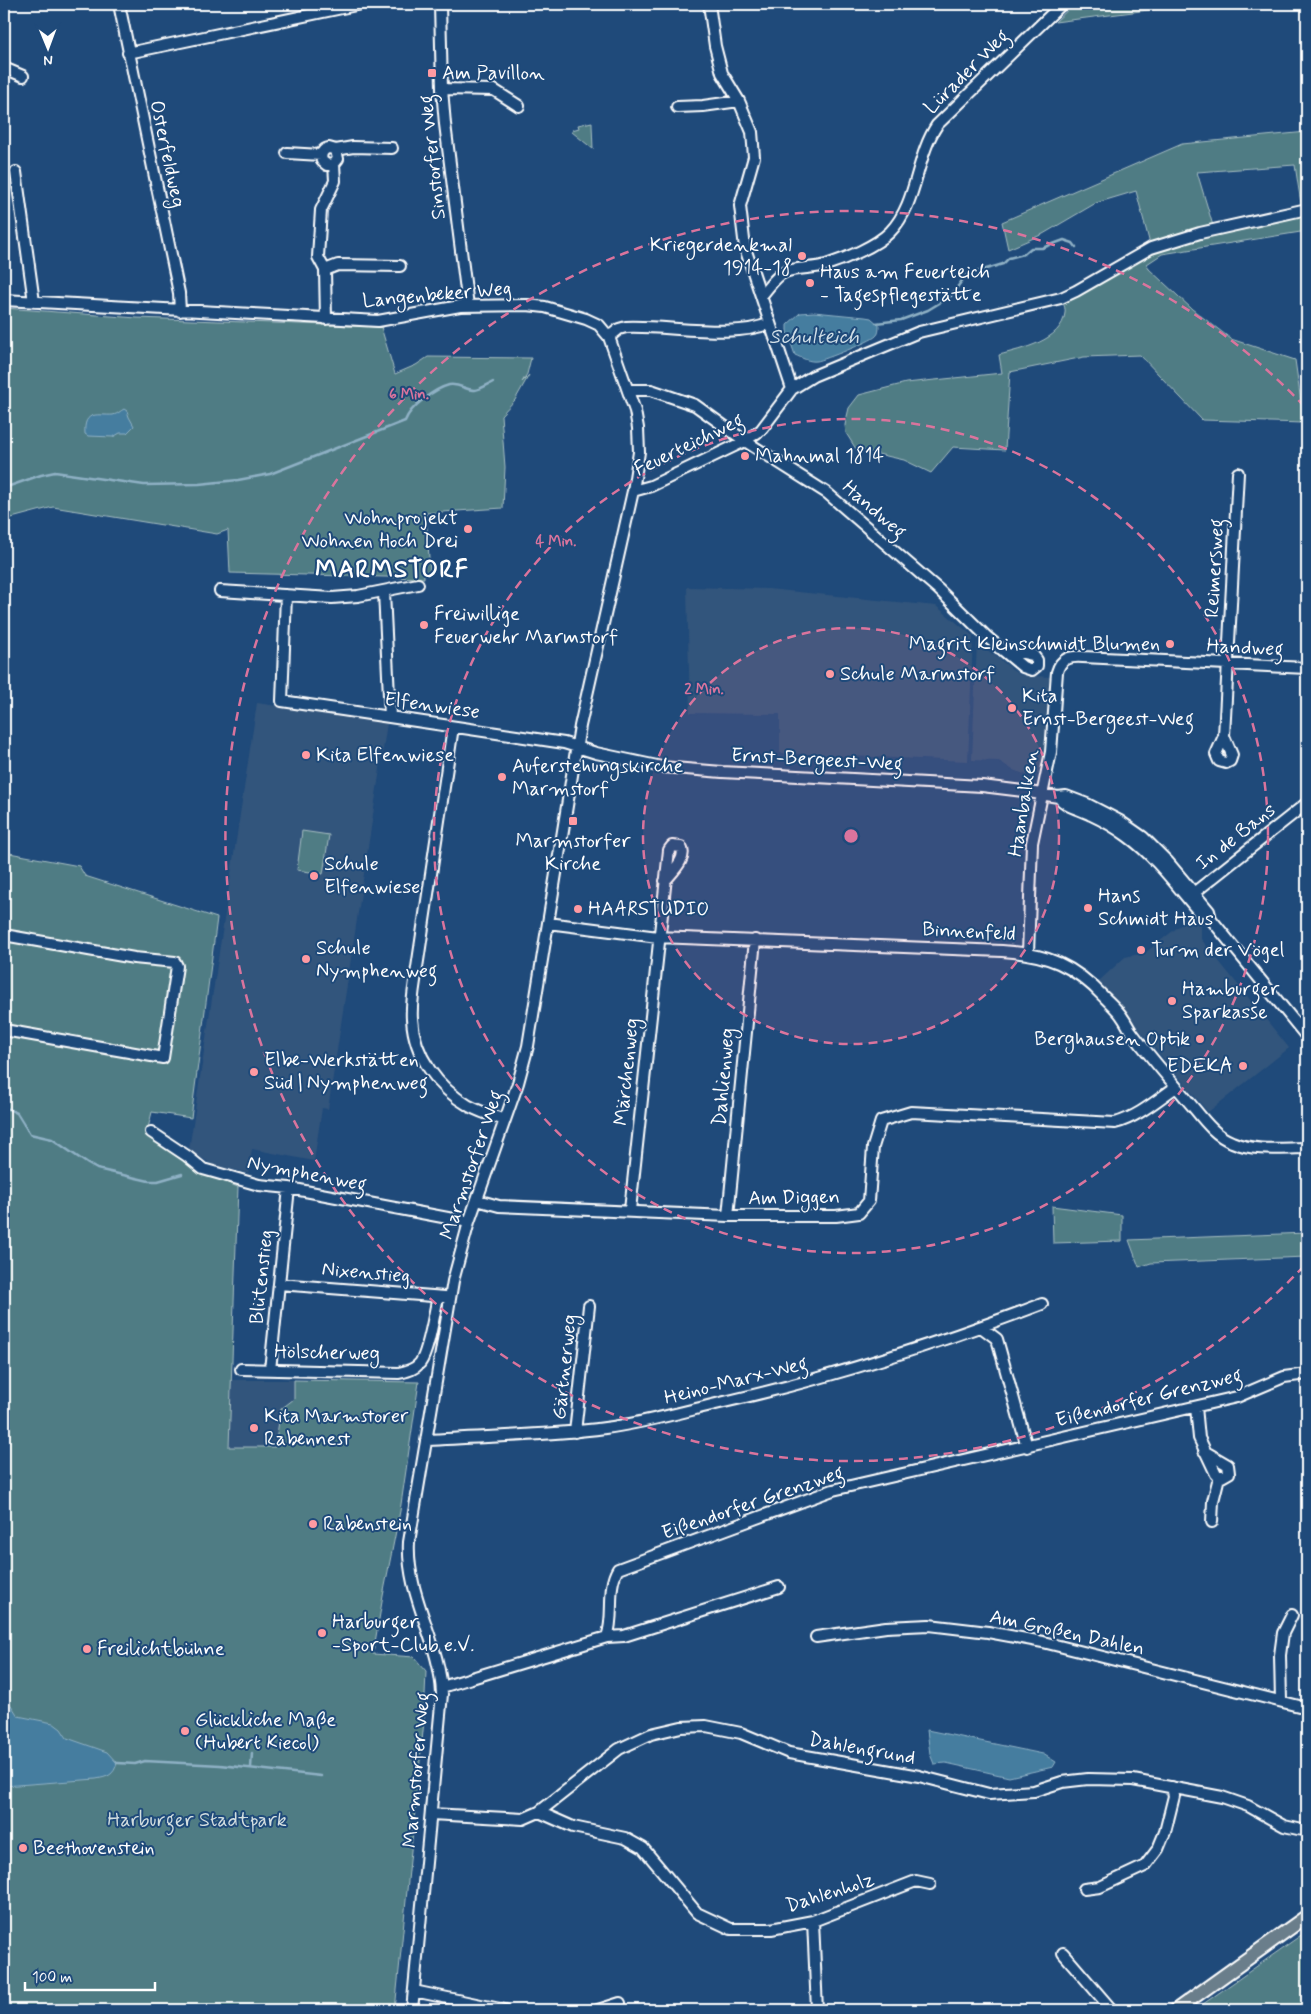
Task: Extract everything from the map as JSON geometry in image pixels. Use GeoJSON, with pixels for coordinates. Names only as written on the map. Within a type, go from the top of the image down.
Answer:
{"type":"FeatureCollection","features":[{"type":"Feature","properties":{"kind":"main road"},"geometry":{"type":"LineString","coordinates":[[1176,2010],[1307,1916]]}},
{"type":"Feature","properties":{"kind":"street","name":"Osterfeldweg"},"geometry":{"type":"LineString","coordinates":[[119,4],[179,293],[180,311]]}},
{"type":"Feature","properties":{"kind":"street"},"geometry":{"type":"LineString","coordinates":[[128,52],[361,4]]}},
{"type":"Feature","properties":{"kind":"street"},"geometry":{"type":"LineString","coordinates":[[440,4],[447,4]]}},
{"type":"Feature","properties":{"kind":"street","name":"Sinstorfer Weg"},"geometry":{"type":"LineString","coordinates":[[440,4],[442,89],[468,306]]}},
{"type":"Feature","properties":{"kind":"street"},"geometry":{"type":"LineString","coordinates":[[709,4],[715,46],[722,73],[739,101],[752,132],[754,157],[740,206],[745,248],[792,389],[813,376],[919,332],[1062,298],[1076,292],[1151,248],[1200,233],[1307,209]]}},
{"type":"Feature","properties":{"kind":"street","name":"Lürader Weg"},"geometry":{"type":"LineString","coordinates":[[761,296],[784,272],[826,265],[879,241],[891,231],[903,216],[928,140],[937,125],[1062,4]]}},
{"type":"Feature","properties":{"kind":"street"},"geometry":{"type":"LineString","coordinates":[[4,68],[23,76]]}},
{"type":"Feature","properties":{"kind":"street"},"geometry":{"type":"LineString","coordinates":[[442,89],[494,90],[519,106]]}},
{"type":"Feature","properties":{"kind":"street"},"geometry":{"type":"LineString","coordinates":[[678,107],[739,101]]}},
{"type":"Feature","properties":{"kind":"street"},"geometry":{"type":"LineString","coordinates":[[321,154],[326,148],[336,150],[353,147],[392,148]]}},
{"type":"Feature","properties":{"kind":"street"},"geometry":{"type":"LineString","coordinates":[[326,319],[325,270],[318,257],[321,210],[335,181],[334,164],[338,159],[336,150]]}},
{"type":"Feature","properties":{"kind":"street"},"geometry":{"type":"LineString","coordinates":[[287,153],[321,154]]}},
{"type":"Feature","properties":{"kind":"street"},"geometry":{"type":"LineString","coordinates":[[321,154],[325,163],[334,164]]}},
{"type":"Feature","properties":{"kind":"street"},"geometry":{"type":"LineString","coordinates":[[16,172],[34,302]]}},
{"type":"Feature","properties":{"kind":"street"},"geometry":{"type":"LineString","coordinates":[[325,270],[338,265],[400,266]]}},
{"type":"Feature","properties":{"kind":"street","name":"Langenbeker Weg"},"geometry":{"type":"LineString","coordinates":[[4,300],[378,321],[468,306],[527,305],[545,307],[590,320],[599,325],[609,337]]}},
{"type":"Feature","properties":{"kind":"street"},"geometry":{"type":"LineString","coordinates":[[609,337],[619,329],[626,327],[734,330],[758,328],[770,323]]}},
{"type":"Feature","properties":{"kind":"street","name":"Marmstorfer Weg"},"geometry":{"type":"LineString","coordinates":[[412,2010],[442,1706],[442,1687],[434,1647],[415,1594],[409,1550],[453,1281],[476,1200],[505,1120],[528,1046],[576,748],[634,491],[638,440],[635,411],[609,337]]}},
{"type":"Feature","properties":{"kind":"street","name":"Feuerteichweg"},"geometry":{"type":"LineString","coordinates":[[634,491],[651,486],[745,441],[761,430],[792,389]]}},
{"type":"Feature","properties":{"kind":"street","name":"Handweg"},"geometry":{"type":"LineString","coordinates":[[629,390],[651,390],[695,405],[745,441],[827,493],[938,589],[999,648]]}},
{"type":"Feature","properties":{"kind":"street","name":"Reimersweg"},"geometry":{"type":"LineString","coordinates":[[1224,736],[1238,473]]}},
{"type":"Feature","properties":{"kind":"street"},"geometry":{"type":"LineString","coordinates":[[220,590],[332,598],[384,592],[418,584]]}},
{"type":"Feature","properties":{"kind":"street"},"geometry":{"type":"LineString","coordinates":[[384,592],[390,717]]}},
{"type":"Feature","properties":{"kind":"street","name":"Elfenwiese"},"geometry":{"type":"LineString","coordinates":[[286,595],[282,701],[564,743],[576,748]]}},
{"type":"Feature","properties":{"kind":"street","name":"Handweg"},"geometry":{"type":"LineString","coordinates":[[1063,661],[1069,657],[1083,657],[1307,668]]}},
{"type":"Feature","properties":{"kind":"street","name":"Haanbalken"},"geometry":{"type":"LineString","coordinates":[[1028,953],[1032,843],[1053,738],[1057,672],[1063,661]]}},
{"type":"Feature","properties":{"kind":"street"},"geometry":{"type":"LineString","coordinates":[[453,727],[415,981],[412,1008],[413,1033],[417,1048],[427,1066],[440,1083],[454,1096],[470,1106],[505,1120]]}},
{"type":"Feature","properties":{"kind":"street","name":"Ernst-Bergeest-Weg"},"geometry":{"type":"LineString","coordinates":[[576,748],[668,768],[982,786],[1043,794],[1058,798],[1066,796],[1087,804],[1130,827],[1157,850],[1191,895],[1209,911],[1211,919],[1307,1037]]}},
{"type":"Feature","properties":{"kind":"street","name":"In de Bans"},"geometry":{"type":"LineString","coordinates":[[1191,895],[1307,804]]}},
{"type":"Feature","properties":{"kind":"street","name":"Märchenweg"},"geometry":{"type":"LineString","coordinates":[[630,1210],[665,881]]}},
{"type":"Feature","properties":{"kind":"street","name":"Binnenfeld"},"geometry":{"type":"LineString","coordinates":[[548,923],[658,937],[1028,953],[1048,958],[1069,967],[1088,980],[1123,1017],[1130,1030],[1209,1126],[1231,1142],[1257,1148],[1307,1148]]}},
{"type":"Feature","properties":{"kind":"street"},"geometry":{"type":"LineString","coordinates":[[4,935],[134,958],[175,962],[177,966],[163,1058],[4,1030]]}},
{"type":"Feature","properties":{"kind":"street","name":"Dahlienweg"},"geometry":{"type":"LineString","coordinates":[[728,1216],[755,940]]}},
{"type":"Feature","properties":{"kind":"street","name":"Am Diggen"},"geometry":{"type":"LineString","coordinates":[[476,1200],[499,1206],[630,1210],[728,1216],[836,1216],[859,1214],[869,1201],[873,1147],[880,1121],[911,1112],[1115,1123],[1126,1120],[1147,1108],[1176,1087]]}},
{"type":"Feature","properties":{"kind":"street","name":"Nymphenweg"},"geometry":{"type":"LineString","coordinates":[[151,1132],[203,1169],[259,1185],[289,1188],[469,1222]]}},
{"type":"Feature","properties":{"kind":"street","name":"Blütenstieg"},"geometry":{"type":"LineString","coordinates":[[270,1370],[289,1188]]}},
{"type":"Feature","properties":{"kind":"street","name":"Nixenstieg"},"geometry":{"type":"LineString","coordinates":[[279,1284],[451,1298]]}},
{"type":"Feature","properties":{"kind":"street","name":"Hölscherweg"},"geometry":{"type":"LineString","coordinates":[[240,1369],[399,1372],[412,1370],[420,1362],[425,1352],[438,1297]]}},
{"type":"Feature","properties":{"kind":"street","name":"Heino-Marx-Weg"},"geometry":{"type":"LineString","coordinates":[[428,1440],[576,1432],[639,1423],[788,1388],[841,1373],[981,1327],[1042,1304]]}},
{"type":"Feature","properties":{"kind":"street","name":"Gärtnerweg"},"geometry":{"type":"LineString","coordinates":[[576,1432],[589,1306]]}},
{"type":"Feature","properties":{"kind":"street"},"geometry":{"type":"LineString","coordinates":[[981,1327],[997,1339],[1027,1447]]}},
{"type":"Feature","properties":{"kind":"street","name":"Eißendorfer Grenzweg"},"geometry":{"type":"LineString","coordinates":[[607,1637],[610,1628],[613,1577],[618,1569],[833,1490],[1236,1398],[1284,1377],[1307,1374]]}},
{"type":"Feature","properties":{"kind":"street"},"geometry":{"type":"LineString","coordinates":[[1196,1407],[1199,1438],[1216,1474],[1220,1477]]}},
{"type":"Feature","properties":{"kind":"street"},"geometry":{"type":"LineString","coordinates":[[1204,1451],[1228,1465],[1229,1473],[1220,1477],[1213,1501],[1212,1522]]}},
{"type":"Feature","properties":{"kind":"street"},"geometry":{"type":"LineString","coordinates":[[442,1687],[607,1637],[624,1636],[780,1587]]}},
{"type":"Feature","properties":{"kind":"street"},"geometry":{"type":"LineString","coordinates":[[1281,1701],[1280,1655],[1283,1634],[1292,1615]]}},
{"type":"Feature","properties":{"kind":"street","name":"Am Großen Dahlen"},"geometry":{"type":"LineString","coordinates":[[816,1636],[886,1627],[929,1625],[988,1632],[1042,1642],[1307,1708]]}},
{"type":"Feature","properties":{"kind":"street","name":"Dahlengrund"},"geometry":{"type":"LineString","coordinates":[[431,1814],[523,1819],[539,1812],[619,1749],[651,1734],[681,1727],[706,1726],[741,1733],[789,1753],[919,1776],[989,1794],[1034,1792],[1062,1782],[1088,1779],[1134,1780],[1222,1798],[1248,1806],[1284,1826],[1307,1831]]}},
{"type":"Feature","properties":{"kind":"street"},"geometry":{"type":"LineString","coordinates":[[1084,1889],[1100,1887],[1145,1866],[1158,1849],[1165,1832],[1174,1796],[1172,1787]]}},
{"type":"Feature","properties":{"kind":"street","name":"Dahlenholz"},"geometry":{"type":"LineString","coordinates":[[539,1812],[573,1827],[625,1838],[643,1848],[698,1912],[731,1929],[771,1929],[813,1921],[916,1881],[930,1884]]}},
{"type":"Feature","properties":{"kind":"street"},"geometry":{"type":"LineString","coordinates":[[813,1921],[817,2010]]}},
{"type":"Feature","properties":{"kind":"street"},"geometry":{"type":"LineString","coordinates":[[1063,1953],[1112,2010]]}},
{"type":"Feature","properties":{"kind":"street"},"geometry":{"type":"LineString","coordinates":[[414,1991],[506,2010]]}},
{"type":"Feature","properties":{"kind":"street"},"geometry":{"type":"LineString","coordinates":[[598,2010],[620,2004]]}},
{"type":"Feature","properties":{"kind":"shaded area","name":"Schule Marmstorf"},"geometry":{"type":"Polygon","coordinates":[[[687,587],[768,589],[936,606],[973,636],[968,761],[780,753],[780,714],[690,713],[687,587]]]}},
{"type":"Feature","properties":{"kind":"shaded area","name":"Kita Ernst-Bergeest-Weg"},"geometry":{"type":"Polygon","coordinates":[[[977,642],[1020,675],[1050,677],[1047,739],[1042,772],[1030,776],[1013,770],[999,761],[972,760],[977,642]]]}},
{"type":"Feature","properties":{"kind":"shaded area"},"geometry":{"type":"Polygon","coordinates":[[[257,703],[387,723],[328,1109],[322,1108],[314,1161],[252,1149],[248,1173],[213,1165],[189,1150],[257,703]]]}},
{"type":"Feature","properties":{"kind":"shaded area"},"geometry":{"type":"Polygon","coordinates":[[[1192,916],[1201,927],[1201,939],[1289,1048],[1208,1112],[1099,981],[1125,957],[1145,953],[1192,916]]]}},
{"type":"Feature","properties":{"kind":"shaded area","name":"Kita Marmstorer Rabennest"},"geometry":{"type":"Polygon","coordinates":[[[231,1380],[294,1380],[294,1399],[281,1409],[275,1448],[229,1447],[231,1380]]]}},
{"type":"Feature","properties":{"kind":"green space"},"geometry":{"type":"Polygon","coordinates":[[[1074,4],[1163,4],[1164,8],[1055,22],[1074,4]]]}},
{"type":"Feature","properties":{"kind":"green space"},"geometry":{"type":"Polygon","coordinates":[[[592,122],[593,149],[572,132],[572,130],[579,128],[578,125],[592,122]]]}},
{"type":"Feature","properties":{"kind":"green space"},"geometry":{"type":"Polygon","coordinates":[[[1307,132],[1307,231],[1162,254],[1147,264],[1149,269],[1192,309],[1231,339],[1295,360],[1304,423],[1202,420],[1140,355],[1084,357],[1010,372],[1005,450],[953,447],[931,473],[904,460],[856,449],[846,433],[845,425],[849,408],[859,395],[906,383],[1002,373],[999,355],[1039,342],[1057,331],[1065,313],[1061,298],[1151,248],[1136,191],[1096,203],[1043,234],[1008,249],[1002,222],[1182,144],[1307,132]],[[1295,165],[1197,172],[1214,229],[1302,210],[1295,165]]]}},
{"type":"Feature","properties":{"kind":"green space"},"geometry":{"type":"Polygon","coordinates":[[[4,308],[137,318],[381,327],[395,374],[416,365],[428,357],[531,358],[527,374],[522,382],[529,375],[515,400],[501,415],[505,467],[503,508],[426,513],[430,573],[424,575],[424,578],[230,573],[228,530],[217,534],[53,507],[4,520],[4,308]]]}},
{"type":"Feature","properties":{"kind":"green space"},"geometry":{"type":"Polygon","coordinates":[[[302,831],[329,835],[323,874],[297,870],[302,831]]]}},
{"type":"Feature","properties":{"kind":"green space","name":"Harburger Stadtpark"},"geometry":{"type":"Polygon","coordinates":[[[4,852],[79,866],[85,876],[217,918],[191,1118],[152,1112],[148,1128],[204,1174],[238,1187],[229,1447],[275,1447],[281,1409],[294,1399],[294,1380],[419,1382],[400,1511],[373,1654],[414,1657],[426,1671],[424,1721],[395,2010],[4,2010],[4,852]]]}},
{"type":"Feature","properties":{"kind":"green space"},"geometry":{"type":"Polygon","coordinates":[[[1052,1206],[1122,1215],[1122,1241],[1053,1243],[1052,1206]]]}},
{"type":"Feature","properties":{"kind":"green space"},"geometry":{"type":"Polygon","coordinates":[[[1307,1233],[1307,1257],[1151,1263],[1139,1267],[1129,1240],[1307,1233]]]}},
{"type":"Feature","properties":{"kind":"green space"},"geometry":{"type":"Polygon","coordinates":[[[1307,1931],[1307,2010],[1196,2009],[1307,1931]]]}},
{"type":"Feature","properties":{"kind":"water","name":"Schulteich"},"geometry":{"type":"Polygon","coordinates":[[[814,312],[871,318],[879,325],[878,333],[866,342],[848,350],[817,361],[806,360],[795,355],[787,332],[787,325],[800,313],[814,312]]]}},
{"type":"Feature","properties":{"kind":"water"},"geometry":{"type":"Polygon","coordinates":[[[124,409],[127,411],[134,426],[127,433],[120,433],[113,437],[88,436],[85,434],[85,426],[89,417],[113,415],[124,409]]]}},
{"type":"Feature","properties":{"kind":"water"},"geometry":{"type":"Polygon","coordinates":[[[4,1694],[18,1716],[53,1723],[61,1729],[67,1738],[107,1752],[117,1763],[112,1773],[96,1779],[4,1786],[4,1694]]]}},
{"type":"Feature","properties":{"kind":"water"},"geometry":{"type":"Polygon","coordinates":[[[927,1730],[1043,1754],[1056,1762],[1053,1767],[1009,1777],[946,1763],[934,1764],[930,1754],[927,1730]]]}},
{"type":"Feature","properties":{"kind":"waterway"},"geometry":{"type":"LineString","coordinates":[[876,323],[901,320],[928,310],[951,296],[966,275],[1003,264],[1009,258],[1024,254],[1031,248],[1042,248],[1064,240],[1073,243],[1076,247]]}},
{"type":"Feature","properties":{"kind":"waterway"},"geometry":{"type":"LineString","coordinates":[[4,488],[55,472],[144,485],[199,484],[270,474],[405,421],[417,405],[430,394],[443,387],[453,385],[475,390],[493,382]]}},
{"type":"Feature","properties":{"kind":"waterway"},"geometry":{"type":"LineString","coordinates":[[4,1107],[17,1113],[30,1134],[52,1139],[97,1169],[149,1181],[158,1181],[182,1174]]}},
{"type":"Feature","properties":{"kind":"waterway"},"geometry":{"type":"LineString","coordinates":[[251,1768],[252,1753]]}},
{"type":"Feature","properties":{"kind":"waterway"},"geometry":{"type":"LineString","coordinates":[[117,1763],[135,1764],[145,1761],[220,1765],[321,1776]]}},
{"type":"Feature","properties":{"kind":"place","name":"Am Pavillon"},"geometry":{"type":"Point","coordinates":[432,73]}},
{"type":"Feature","properties":{"kind":"place","name":"Kriegerdenkmal 1914-18"},"geometry":{"type":"Point","coordinates":[802,256]}},
{"type":"Feature","properties":{"kind":"place","name":"Haus am Feuerteich - Tagespflegestätte"},"geometry":{"type":"Point","coordinates":[810,283]}},
{"type":"Feature","properties":{"kind":"place","name":"Mahnmal 1814"},"geometry":{"type":"Point","coordinates":[745,456]}},
{"type":"Feature","properties":{"kind":"place","name":"Wohnprojekt Wohnen Hoch Drei"},"geometry":{"type":"Point","coordinates":[468,529]}},
{"type":"Feature","properties":{"kind":"place","name":"Freiwillige Feuerwehr Marmstorf"},"geometry":{"type":"Point","coordinates":[424,625]}},
{"type":"Feature","properties":{"kind":"place","name":"Magrit Kleinschmidt Blumen"},"geometry":{"type":"Point","coordinates":[1170,644]}},
{"type":"Feature","properties":{"kind":"place","name":"Schule Marmstorf"},"geometry":{"type":"Point","coordinates":[830,674]}},
{"type":"Feature","properties":{"kind":"place","name":"Kita Ernst-Bergeest-Weg"},"geometry":{"type":"Point","coordinates":[1012,708]}},
{"type":"Feature","properties":{"kind":"place","name":"Kita Elfenwiese"},"geometry":{"type":"Point","coordinates":[306,755]}},
{"type":"Feature","properties":{"kind":"place","name":"Auferstehungskirche Marmstorf"},"geometry":{"type":"Point","coordinates":[502,777]}},
{"type":"Feature","properties":{"kind":"place","name":"Marmstorfer Kirche"},"geometry":{"type":"Point","coordinates":[573,821]}},
{"type":"Feature","properties":{"kind":"place","name":"Schule Elfenwiese"},"geometry":{"type":"Point","coordinates":[314,876]}},
{"type":"Feature","properties":{"kind":"place","name":"Hans Schmidt Haus"},"geometry":{"type":"Point","coordinates":[1088,908]}},
{"type":"Feature","properties":{"kind":"place","name":"HAARSTUDIO"},"geometry":{"type":"Point","coordinates":[578,909]}},
{"type":"Feature","properties":{"kind":"place","name":"Turm der Vögel"},"geometry":{"type":"Point","coordinates":[1141,950]}},
{"type":"Feature","properties":{"kind":"place","name":"Schule Nymphenweg"},"geometry":{"type":"Point","coordinates":[306,959]}},
{"type":"Feature","properties":{"kind":"place","name":"Hamburger Sparkasse"},"geometry":{"type":"Point","coordinates":[1172,1001]}},
{"type":"Feature","properties":{"kind":"place","name":"Berghausen Optik"},"geometry":{"type":"Point","coordinates":[1200,1039]}},
{"type":"Feature","properties":{"kind":"place","name":"EDEKA"},"geometry":{"type":"Point","coordinates":[1243,1066]}},
{"type":"Feature","properties":{"kind":"place","name":"Elbe-Werkstätten Süd | Nymphenweg"},"geometry":{"type":"Point","coordinates":[254,1072]}},
{"type":"Feature","properties":{"kind":"place","name":"Kita Marmstorer Rabennest"},"geometry":{"type":"Point","coordinates":[254,1428]}},
{"type":"Feature","properties":{"kind":"place","name":"Rabenstein"},"geometry":{"type":"Point","coordinates":[313,1524]}},
{"type":"Feature","properties":{"kind":"place","name":"Harburger -Sport-Club e.V."},"geometry":{"type":"Point","coordinates":[322,1633]}},
{"type":"Feature","properties":{"kind":"place","name":"Freilichtbühne"},"geometry":{"type":"Point","coordinates":[87,1649]}},
{"type":"Feature","properties":{"kind":"place","name":"Glückliche Maße (Hubert Kiecol)"},"geometry":{"type":"Point","coordinates":[185,1731]}},
{"type":"Feature","properties":{"kind":"place","name":"Beethovenstein"},"geometry":{"type":"Point","coordinates":[23,1848]}},
{"type":"Feature","properties":{"kind":"district","name":"MARMSTORF"},"geometry":{"type":"Point","coordinates":[392,570]}}]}
